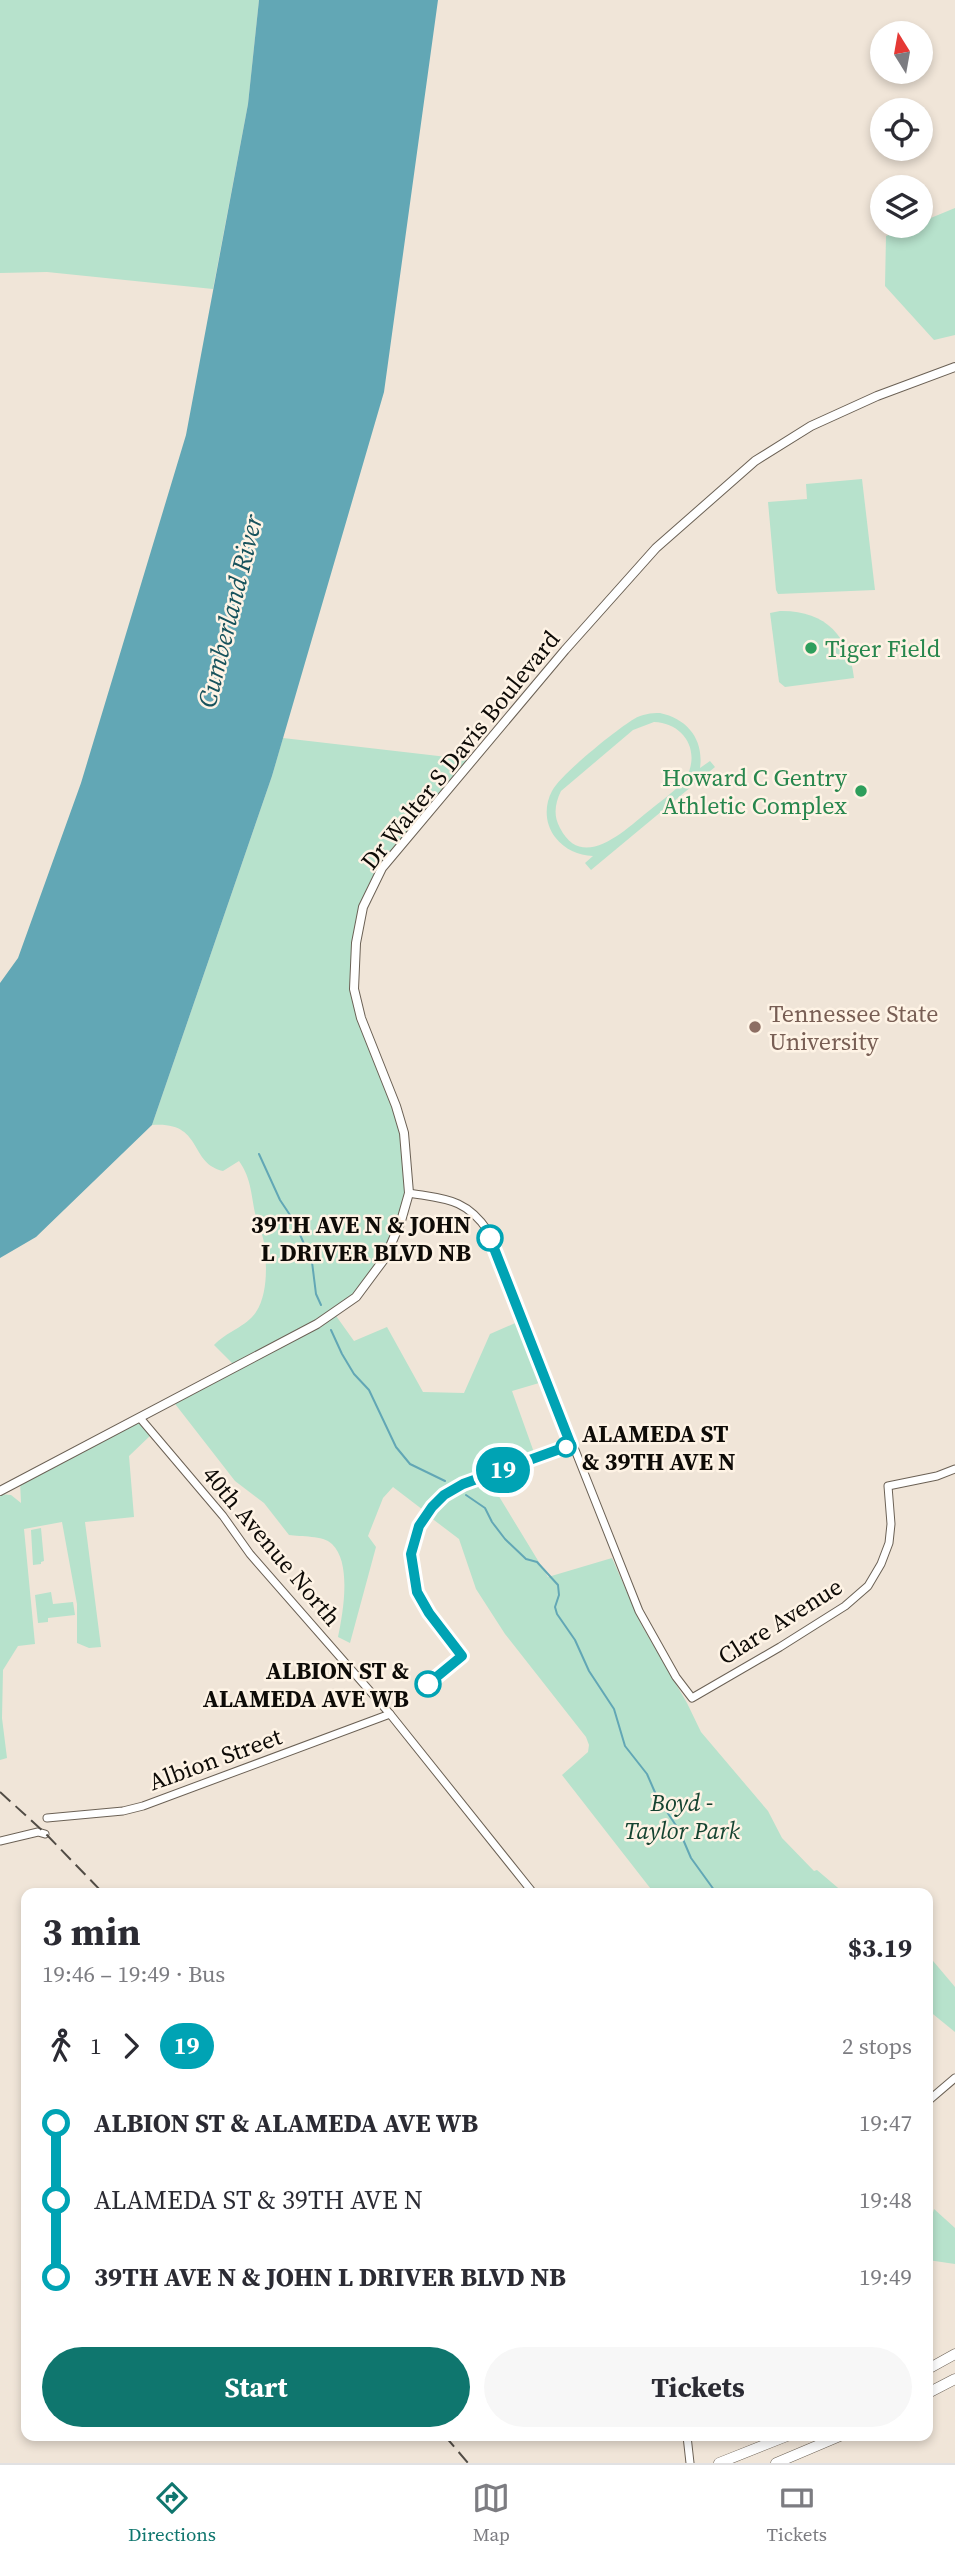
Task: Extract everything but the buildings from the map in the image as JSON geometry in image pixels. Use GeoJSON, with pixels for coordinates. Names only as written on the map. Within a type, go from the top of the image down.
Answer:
{"type":"FeatureCollection","features":[{"type":"Feature","properties":{"kind":"highway"},"geometry":{"type":"LineString","coordinates":[[933,2366],[955,2354]]}},
{"type":"Feature","properties":{"kind":"highway"},"geometry":{"type":"LineString","coordinates":[[933,2390],[955,2379]]}},
{"type":"Feature","properties":{"kind":"highway"},"geometry":{"type":"LineString","coordinates":[[719,2463],[774,2441]]}},
{"type":"Feature","properties":{"kind":"highway"},"geometry":{"type":"LineString","coordinates":[[776,2463],[828,2441]]}},
{"type":"Feature","properties":{"kind":"main road","name":"Dr Walter S Davis Boulevard"},"geometry":{"type":"LineString","coordinates":[[0,1491],[317,1324],[356,1297],[385,1258],[401,1221],[409,1193],[404,1133],[361,1018],[354,989],[356,943],[363,907],[383,868],[565,650],[656,548],[755,461],[811,426],[877,396],[955,367]]}},
{"type":"Feature","properties":{"kind":"street","name":"Clare Avenue"},"geometry":{"type":"LineString","coordinates":[[409,1193],[461,1204],[476,1214],[488,1231],[639,1611],[676,1677],[692,1698],[845,1606],[868,1586],[889,1543],[891,1515],[888,1486],[937,1476],[955,1469]]}},
{"type":"Feature","properties":{"kind":"street","name":"40th Avenue North"},"geometry":{"type":"LineString","coordinates":[[140,1418],[223,1516],[250,1554],[390,1714],[529,1888]]}},
{"type":"Feature","properties":{"kind":"street","name":"Albion Street"},"geometry":{"type":"LineString","coordinates":[[47,1818],[123,1811],[143,1806],[390,1714]]}},
{"type":"Feature","properties":{"kind":"street"},"geometry":{"type":"LineString","coordinates":[[0,1841],[38,1832],[45,1834]]}},
{"type":"Feature","properties":{"kind":"street"},"geometry":{"type":"LineString","coordinates":[[933,2097],[955,2078]]}},
{"type":"Feature","properties":{"kind":"street"},"geometry":{"type":"LineString","coordinates":[[688,2441],[690,2463]]}},
{"type":"Feature","properties":{"kind":"green space"},"geometry":{"type":"Polygon","coordinates":[[[0,0],[259,0],[248,104],[213,289],[47,272],[0,273],[0,0]]]}},
{"type":"Feature","properties":{"kind":"green space"},"geometry":{"type":"Polygon","coordinates":[[[955,208],[955,335],[934,340],[885,286],[886,238],[933,238],[933,217],[955,208]]]}},
{"type":"Feature","properties":{"kind":"green space"},"geometry":{"type":"Polygon","coordinates":[[[862,479],[875,590],[778,594],[768,502],[807,499],[806,484],[862,479]]]}},
{"type":"Feature","properties":{"kind":"green space","name":"Tiger Field"},"geometry":{"type":"Polygon","coordinates":[[[780,611],[810,615],[832,628],[847,650],[854,678],[785,687],[779,682],[770,613],[780,611]]]}},
{"type":"Feature","properties":{"kind":"green space"},"geometry":{"type":"Polygon","coordinates":[[[660,713],[679,720],[692,732],[699,748],[700,768],[710,761],[715,767],[591,870],[585,863],[593,856],[567,848],[552,832],[547,815],[549,797],[566,774],[615,732],[637,717],[660,713]],[[654,722],[633,730],[561,791],[556,805],[556,819],[569,841],[580,847],[605,843],[674,791],[686,778],[692,758],[687,740],[674,727],[654,722]]]}},
{"type":"Feature","properties":{"kind":"green space"},"geometry":{"type":"Polygon","coordinates":[[[283,738],[473,760],[382,868],[363,907],[354,989],[401,1120],[409,1193],[385,1258],[356,1297],[334,1313],[354,1341],[387,1327],[423,1392],[464,1393],[490,1334],[522,1320],[546,1381],[512,1391],[536,1458],[492,1472],[449,1492],[427,1513],[393,1487],[383,1498],[368,1536],[376,1547],[350,1643],[338,1637],[344,1575],[338,1552],[332,1544],[323,1539],[289,1535],[264,1503],[235,1481],[172,1400],[235,1366],[214,1345],[252,1317],[260,1305],[265,1288],[263,1240],[249,1181],[239,1161],[223,1171],[212,1167],[180,1129],[152,1125],[283,738]]]}},
{"type":"Feature","properties":{"kind":"green space"},"geometry":{"type":"Polygon","coordinates":[[[140,1418],[153,1433],[129,1456],[134,1517],[85,1522],[101,1647],[89,1648],[77,1643],[77,1604],[62,1522],[24,1529],[35,1644],[18,1646],[3,1670],[2,1718],[7,1758],[0,1760],[0,1494],[11,1495],[21,1503],[20,1481],[140,1418]]]}},
{"type":"Feature","properties":{"kind":"green space","name":"Boyd - Taylor Park"},"geometry":{"type":"Polygon","coordinates":[[[489,1480],[548,1577],[612,1558],[641,1624],[701,1732],[768,1811],[782,1838],[814,1871],[817,1870],[838,1888],[650,1888],[562,1775],[588,1752],[586,1737],[505,1634],[476,1589],[459,1539],[430,1517],[449,1498],[489,1480]]]}},
{"type":"Feature","properties":{"kind":"green space"},"geometry":{"type":"Polygon","coordinates":[[[41,1528],[44,1561],[33,1565],[31,1530],[41,1528]]]}},
{"type":"Feature","properties":{"kind":"green space"},"geometry":{"type":"Polygon","coordinates":[[[51,1592],[53,1604],[73,1602],[75,1615],[48,1618],[48,1622],[38,1623],[35,1595],[51,1592]]]}},
{"type":"Feature","properties":{"kind":"green space"},"geometry":{"type":"Polygon","coordinates":[[[933,1961],[955,1987],[955,2032],[933,2014],[933,1961]]]}},
{"type":"Feature","properties":{"kind":"green space"},"geometry":{"type":"Polygon","coordinates":[[[934,2209],[955,2228],[955,2264],[933,2261],[934,2209]]]}},
{"type":"Feature","properties":{"kind":"water","name":"Cumberland River"},"geometry":{"type":"Polygon","coordinates":[[[259,0],[438,0],[384,392],[272,776],[152,1125],[36,1237],[0,1258],[0,983],[18,958],[81,783],[186,435],[248,104],[259,0]]]}},
{"type":"Feature","properties":{"kind":"waterway"},"geometry":{"type":"LineString","coordinates":[[259,1154],[312,1262],[316,1294],[321,1305]]}},
{"type":"Feature","properties":{"kind":"waterway"},"geometry":{"type":"LineString","coordinates":[[331,1330],[354,1374],[369,1390],[396,1447],[410,1464],[445,1481]]}},
{"type":"Feature","properties":{"kind":"waterway"},"geometry":{"type":"LineString","coordinates":[[466,1495],[485,1508],[505,1539],[526,1559],[537,1562],[558,1585],[559,1595],[555,1607],[557,1614],[614,1709],[625,1746],[647,1774],[657,1797],[679,1830],[691,1858],[713,1888]]}},
{"type":"Feature","properties":{"kind":"railway"},"geometry":{"type":"LineString","coordinates":[[0,1792],[44,1832],[98,1888]]}},
{"type":"Feature","properties":{"kind":"railway"},"geometry":{"type":"LineString","coordinates":[[449,2441],[468,2463]]}},
{"type":"Feature","properties":{"kind":"bus line","name":"19"},"geometry":{"type":"LineString","coordinates":[[428,1684],[462,1656],[417,1592],[412,1549],[424,1517],[444,1495],[463,1484],[571,1445],[490,1238]]}},
{"type":"Feature","properties":{"kind":"place","name":"Tiger Field"},"geometry":{"type":"Point","coordinates":[811,648]}},
{"type":"Feature","properties":{"kind":"place","name":"Howard C Gentry Athletic Complex"},"geometry":{"type":"Point","coordinates":[861,791]}},
{"type":"Feature","properties":{"kind":"place","name":"Tennessee State University"},"geometry":{"type":"Point","coordinates":[755,1027]}},
{"type":"Feature","properties":{"kind":"place","name":"39TH AVE N & JOHN L DRIVER BLVD NB"},"geometry":{"type":"Point","coordinates":[490,1238]}},
{"type":"Feature","properties":{"kind":"place","name":"ALAMEDA ST & 39TH AVE N"},"geometry":{"type":"Point","coordinates":[566,1447]}},
{"type":"Feature","properties":{"kind":"place","name":"ALBION ST & ALAMEDA AVE WB"},"geometry":{"type":"Point","coordinates":[428,1684]}}]}
